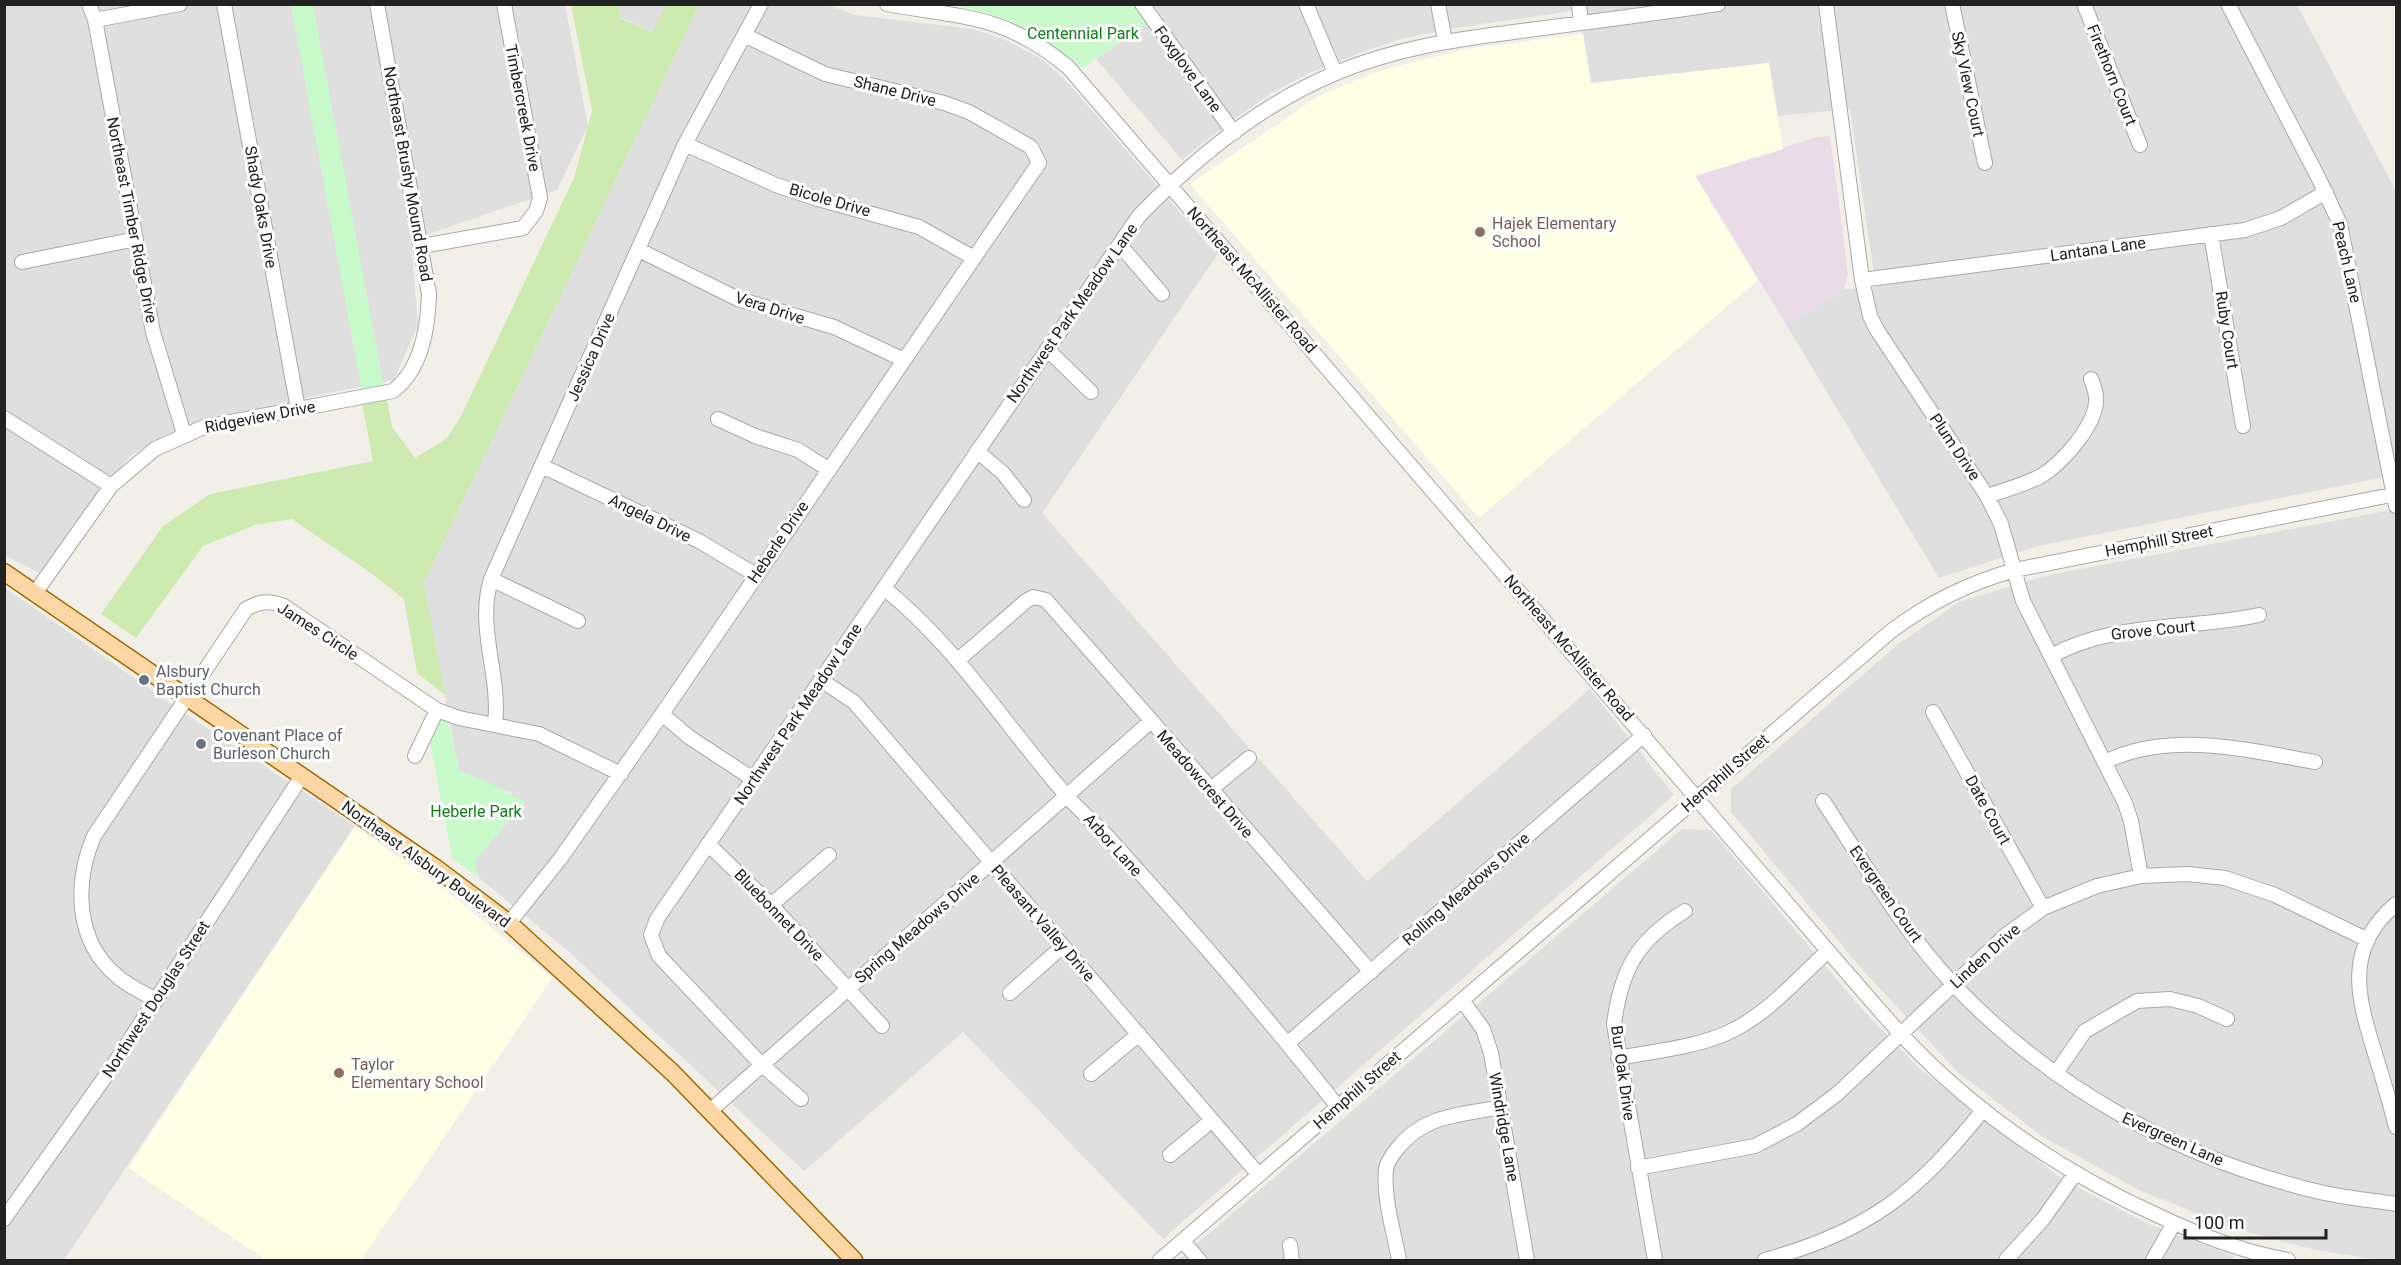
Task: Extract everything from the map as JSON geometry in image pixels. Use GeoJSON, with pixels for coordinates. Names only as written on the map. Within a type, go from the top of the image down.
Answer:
{"type":"FeatureCollection","features":[{"type":"Feature","properties":{"kind":"main road","name":"Northeast Alsbury Boulevard"},"geometry":{"type":"LineString","coordinates":[[4,572],[436,868],[508,923],[592,998],[710,1111],[855,1260]]}},
{"type":"Feature","properties":{"kind":"street","name":"Northeast Timber Ridge Drive"},"geometry":{"type":"LineString","coordinates":[[89,4],[95,20],[153,332],[184,434]]}},
{"type":"Feature","properties":{"kind":"street"},"geometry":{"type":"LineString","coordinates":[[95,20],[180,4]]}},
{"type":"Feature","properties":{"kind":"street","name":"Shady Oaks Drive"},"geometry":{"type":"LineString","coordinates":[[224,4],[298,409]]}},
{"type":"Feature","properties":{"kind":"street","name":"Northeast Brushy Mound Road"},"geometry":{"type":"LineString","coordinates":[[377,4],[429,294],[428,317],[421,344]]}},
{"type":"Feature","properties":{"kind":"street","name":"Timbercreek Drive"},"geometry":{"type":"LineString","coordinates":[[422,246],[523,228],[536,211],[540,198],[504,4]]}},
{"type":"Feature","properties":{"kind":"street","name":"Jessica Drive"},"geometry":{"type":"LineString","coordinates":[[495,725],[497,694],[484,612],[491,579],[685,144],[761,4]]}},
{"type":"Feature","properties":{"kind":"street","name":"Northeast McAllister Road"},"geometry":{"type":"LineString","coordinates":[[887,4],[974,17],[997,24],[1046,50],[1087,88],[1828,951],[1901,1034],[1983,1110],[2026,1143],[2075,1174],[2174,1223],[2223,1242],[2288,1260]]}},
{"type":"Feature","properties":{"kind":"street","name":"Foxglove Lane"},"geometry":{"type":"LineString","coordinates":[[1142,4],[1234,133]]}},
{"type":"Feature","properties":{"kind":"street"},"geometry":{"type":"LineString","coordinates":[[1306,4],[1335,73]]}},
{"type":"Feature","properties":{"kind":"street"},"geometry":{"type":"LineString","coordinates":[[1438,4],[1445,41]]}},
{"type":"Feature","properties":{"kind":"street"},"geometry":{"type":"LineString","coordinates":[[1579,4],[1581,23]]}},
{"type":"Feature","properties":{"kind":"street","name":"Northwest Park Meadow Lane"},"geometry":{"type":"LineString","coordinates":[[762,1065],[658,956],[651,935],[657,919],[1139,216],[1169,184],[1234,133],[1264,112],[1335,73],[1386,56],[1445,41],[1718,4]]}},
{"type":"Feature","properties":{"kind":"street","name":"Plum Drive"},"geometry":{"type":"LineString","coordinates":[[1827,4],[1862,280],[1868,309],[1877,330],[1988,496],[2001,524],[2023,601],[2131,821],[2141,876]]}},
{"type":"Feature","properties":{"kind":"street","name":"Sky View Court"},"geometry":{"type":"LineString","coordinates":[[1952,4],[1985,163]]}},
{"type":"Feature","properties":{"kind":"street","name":"Firethorn Court"},"geometry":{"type":"LineString","coordinates":[[2084,4],[2140,145]]}},
{"type":"Feature","properties":{"kind":"street","name":"Peach Lane"},"geometry":{"type":"LineString","coordinates":[[2228,4],[2326,192],[2340,224],[2396,499]]}},
{"type":"Feature","properties":{"kind":"street","name":"Shane Drive"},"geometry":{"type":"LineString","coordinates":[[744,35],[825,74],[944,103],[969,112],[1031,147],[1038,157]]}},
{"type":"Feature","properties":{"kind":"street","name":"Bicole Drive"},"geometry":{"type":"LineString","coordinates":[[685,144],[776,185],[919,227],[974,258]]}},
{"type":"Feature","properties":{"kind":"street","name":"Heberle Drive"},"geometry":{"type":"LineString","coordinates":[[508,923],[560,859],[621,774],[828,469],[1037,169],[1038,157]]}},
{"type":"Feature","properties":{"kind":"street","name":"Lantana Lane"},"geometry":{"type":"LineString","coordinates":[[1862,280],[2211,234],[2263,225],[2326,192]]}},
{"type":"Feature","properties":{"kind":"street","name":"Ruby Court"},"geometry":{"type":"LineString","coordinates":[[2211,234],[2243,426]]}},
{"type":"Feature","properties":{"kind":"street"},"geometry":{"type":"LineString","coordinates":[[22,262],[136,239]]}},
{"type":"Feature","properties":{"kind":"street"},"geometry":{"type":"LineString","coordinates":[[1120,245],[1162,294]]}},
{"type":"Feature","properties":{"kind":"street","name":"Vera Drive"},"geometry":{"type":"LineString","coordinates":[[639,250],[738,300],[834,327],[904,360]]}},
{"type":"Feature","properties":{"kind":"street","name":"Ridgeview Drive"},"geometry":{"type":"LineString","coordinates":[[35,593],[111,486],[155,448],[204,427],[393,390],[403,383],[415,365],[421,344]]}},
{"type":"Feature","properties":{"kind":"street"},"geometry":{"type":"LineString","coordinates":[[1047,349],[1091,392]]}},
{"type":"Feature","properties":{"kind":"street"},"geometry":{"type":"LineString","coordinates":[[1988,496],[2040,476],[2056,465],[2072,448],[2082,436],[2095,409],[2096,393],[2091,379]]}},
{"type":"Feature","properties":{"kind":"street"},"geometry":{"type":"LineString","coordinates":[[4,418],[111,486]]}},
{"type":"Feature","properties":{"kind":"street"},"geometry":{"type":"LineString","coordinates":[[718,419],[755,436],[798,450],[828,469]]}},
{"type":"Feature","properties":{"kind":"street"},"geometry":{"type":"LineString","coordinates":[[977,451],[1003,473],[1024,500]]}},
{"type":"Feature","properties":{"kind":"street","name":"Angela Drive"},"geometry":{"type":"LineString","coordinates":[[542,466],[699,541],[756,575]]}},
{"type":"Feature","properties":{"kind":"street","name":"Hemphill Street"},"geometry":{"type":"LineString","coordinates":[[1160,1260],[1909,617],[1957,590],[2015,570],[2396,499]]}},
{"type":"Feature","properties":{"kind":"street"},"geometry":{"type":"LineString","coordinates":[[491,579],[578,621]]}},
{"type":"Feature","properties":{"kind":"street","name":"Arbor Lane"},"geometry":{"type":"LineString","coordinates":[[884,588],[920,618],[958,660],[1067,796],[1105,834],[1288,1043],[1338,1107]]}},
{"type":"Feature","properties":{"kind":"street","name":"Meadowcrest Drive"},"geometry":{"type":"LineString","coordinates":[[958,660],[1026,601],[1033,597],[1046,600],[1150,722],[1371,972]]}},
{"type":"Feature","properties":{"kind":"street","name":"James Circle"},"geometry":{"type":"LineString","coordinates":[[157,1000],[116,976],[97,954],[81,909],[80,884],[86,853],[94,836],[246,609],[267,601],[284,606],[437,710],[459,718],[539,734],[621,774]]}},
{"type":"Feature","properties":{"kind":"street","name":"Grove Court"},"geometry":{"type":"LineString","coordinates":[[2051,656],[2066,648],[2128,631],[2206,625],[2259,615]]}},
{"type":"Feature","properties":{"kind":"street","name":"Pleasant Valley Drive"},"geometry":{"type":"LineString","coordinates":[[821,680],[854,702],[1259,1175]]}},
{"type":"Feature","properties":{"kind":"street"},"geometry":{"type":"LineString","coordinates":[[415,756],[437,710]]}},
{"type":"Feature","properties":{"kind":"street","name":"Date Court"},"geometry":{"type":"LineString","coordinates":[[1933,712],[2043,908]]}},
{"type":"Feature","properties":{"kind":"street"},"geometry":{"type":"LineString","coordinates":[[662,714],[689,736],[753,779]]}},
{"type":"Feature","properties":{"kind":"street","name":"Spring Meadows Drive"},"geometry":{"type":"LineString","coordinates":[[710,1111],[1150,722]]}},
{"type":"Feature","properties":{"kind":"street","name":"Rolling Meadows Drive"},"geometry":{"type":"LineString","coordinates":[[1288,1043],[1644,735]]}},
{"type":"Feature","properties":{"kind":"street"},"geometry":{"type":"LineString","coordinates":[[2104,762],[2143,750],[2208,745],[2315,762]]}},
{"type":"Feature","properties":{"kind":"street"},"geometry":{"type":"LineString","coordinates":[[1210,790],[1249,758]]}},
{"type":"Feature","properties":{"kind":"street","name":"Northwest Douglas Street"},"geometry":{"type":"LineString","coordinates":[[4,1219],[9,1201],[157,1000],[302,776]]}},
{"type":"Feature","properties":{"kind":"street","name":"Evergreen Court"},"geometry":{"type":"LineString","coordinates":[[1823,801],[1908,929],[1954,984]]}},
{"type":"Feature","properties":{"kind":"street","name":"Bluebonnet Drive"},"geometry":{"type":"LineString","coordinates":[[708,844],[771,905],[882,1026]]}},
{"type":"Feature","properties":{"kind":"street"},"geometry":{"type":"LineString","coordinates":[[771,905],[829,855]]}},
{"type":"Feature","properties":{"kind":"street","name":"Linden Drive"},"geometry":{"type":"LineString","coordinates":[[1638,1168],[1755,1146],[1797,1124],[1837,1094],[2006,935],[2043,908],[2097,886],[2141,876],[2187,874],[2225,878],[2275,895],[2368,940]]}},
{"type":"Feature","properties":{"kind":"street"},"geometry":{"type":"LineString","coordinates":[[2397,904],[2381,920],[2368,940],[2358,977],[2358,995],[2397,1126]]}},
{"type":"Feature","properties":{"kind":"street","name":"Bur Oak Drive"},"geometry":{"type":"LineString","coordinates":[[1655,1260],[1618,1058],[1614,1024],[1618,993],[1627,968],[1641,946],[1662,925],[1685,911]]}},
{"type":"Feature","properties":{"kind":"street"},"geometry":{"type":"LineString","coordinates":[[1010,993],[1063,946]]}},
{"type":"Feature","properties":{"kind":"street"},"geometry":{"type":"LineString","coordinates":[[1618,1058],[1698,1043],[1729,1032],[1759,1013],[1828,951]]}},
{"type":"Feature","properties":{"kind":"street","name":"Evergreen Lane"},"geometry":{"type":"LineString","coordinates":[[1954,984],[2004,1033],[2056,1073],[2127,1120],[2217,1161],[2321,1192],[2397,1204]]}},
{"type":"Feature","properties":{"kind":"street"},"geometry":{"type":"LineString","coordinates":[[2056,1073],[2085,1031],[2110,1014],[2137,1001],[2170,999],[2198,1006],[2227,1019]]}},
{"type":"Feature","properties":{"kind":"street","name":"Windridge Lane"},"geometry":{"type":"LineString","coordinates":[[1462,1000],[1486,1037],[1501,1107],[1527,1260]]}},
{"type":"Feature","properties":{"kind":"street"},"geometry":{"type":"LineString","coordinates":[[1091,1074],[1139,1034]]}},
{"type":"Feature","properties":{"kind":"street"},"geometry":{"type":"LineString","coordinates":[[762,1065],[801,1099]]}},
{"type":"Feature","properties":{"kind":"street"},"geometry":{"type":"LineString","coordinates":[[1399,1260],[1386,1189],[1386,1167],[1394,1152],[1419,1126],[1436,1119],[1501,1107]]}},
{"type":"Feature","properties":{"kind":"street"},"geometry":{"type":"LineString","coordinates":[[1765,1260],[1807,1248],[1856,1227],[1905,1194],[1946,1156],[1983,1110]]}},
{"type":"Feature","properties":{"kind":"street"},"geometry":{"type":"LineString","coordinates":[[1170,1155],[1212,1120]]}},
{"type":"Feature","properties":{"kind":"street"},"geometry":{"type":"LineString","coordinates":[[2006,1260],[2043,1219],[2075,1174]]}},
{"type":"Feature","properties":{"kind":"street"},"geometry":{"type":"LineString","coordinates":[[2152,1260],[2174,1223]]}},
{"type":"Feature","properties":{"kind":"street"},"geometry":{"type":"LineString","coordinates":[[1182,1241],[1199,1260]]}},
{"type":"Feature","properties":{"kind":"street"},"geometry":{"type":"LineString","coordinates":[[1290,1245],[1292,1260]]}},
{"type":"Feature","properties":{"kind":"shaded area"},"geometry":{"type":"Polygon","coordinates":[[[1135,4],[2297,5],[2396,191],[2396,475],[2038,546],[1939,578],[1787,326],[1844,289],[1876,288],[1850,109],[1777,116],[1768,63],[1591,84],[1579,10],[1461,27],[1401,39],[1363,52],[1312,72],[1273,92],[1227,124],[1182,160],[1096,59],[1146,24],[1135,4]]]}},
{"type":"Feature","properties":{"kind":"shaded area"},"geometry":{"type":"Polygon","coordinates":[[[4,5],[565,5],[588,126],[557,190],[411,240],[418,325],[394,380],[285,402],[166,435],[130,456],[39,573],[5,556],[4,5]]]}},
{"type":"Feature","properties":{"kind":"shaded area"},"geometry":{"type":"Polygon","coordinates":[[[619,5],[666,5],[652,32],[621,18],[619,5]]]}},
{"type":"Feature","properties":{"kind":"shaded area"},"geometry":{"type":"Polygon","coordinates":[[[699,5],[828,5],[855,15],[973,29],[1008,41],[1043,60],[1069,84],[1217,255],[1042,513],[1367,881],[1590,689],[1674,795],[1163,1239],[963,1032],[804,1171],[567,950],[478,877],[475,861],[512,793],[459,771],[424,583],[699,5]]]}},
{"type":"Feature","properties":{"kind":"shaded area","name":"Hajek Elementary School"},"geometry":{"type":"Polygon","coordinates":[[[1583,34],[1591,83],[1769,63],[1783,149],[1695,176],[1758,280],[1479,518],[1190,184],[1317,97],[1378,71],[1466,49],[1583,34]]]}},
{"type":"Feature","properties":{"kind":"shaded area"},"geometry":{"type":"Polygon","coordinates":[[[1830,136],[1848,274],[1844,289],[1787,326],[1695,175],[1814,138],[1830,136]]]}},
{"type":"Feature","properties":{"kind":"shaded area"},"geometry":{"type":"Polygon","coordinates":[[[2396,509],[2396,1260],[2379,1260],[2316,1250],[2236,1229],[2139,1190],[2043,1137],[1959,1073],[1866,974],[1731,812],[1731,789],[1897,645],[1959,602],[2044,576],[2396,509]]]}},
{"type":"Feature","properties":{"kind":"shaded area"},"geometry":{"type":"Polygon","coordinates":[[[4,587],[183,712],[355,826],[64,1260],[5,1260],[4,587]]]}},
{"type":"Feature","properties":{"kind":"shaded area","name":"Taylor Elementary School"},"geometry":{"type":"Polygon","coordinates":[[[355,826],[451,894],[552,978],[361,1260],[266,1260],[128,1168],[355,826]]]}},
{"type":"Feature","properties":{"kind":"shaded area"},"geometry":{"type":"Polygon","coordinates":[[[1682,829],[1711,830],[1859,1006],[1921,1070],[2065,1181],[2146,1223],[2234,1256],[2231,1260],[1178,1260],[1682,829]]]}},
{"type":"Feature","properties":{"kind":"green space"},"geometry":{"type":"Polygon","coordinates":[[[291,5],[313,5],[384,387],[362,392],[291,5]]]}},
{"type":"Feature","properties":{"kind":"green space"},"geometry":{"type":"Polygon","coordinates":[[[571,5],[619,5],[621,19],[652,32],[666,5],[699,5],[424,583],[445,695],[417,673],[404,599],[292,519],[255,525],[203,546],[136,638],[101,614],[163,526],[210,494],[373,461],[362,403],[387,399],[392,427],[415,458],[446,439],[460,418],[574,178],[592,111],[571,5]]]}},
{"type":"Feature","properties":{"kind":"green space","name":"Centennial Park"},"geometry":{"type":"Polygon","coordinates":[[[952,5],[1135,5],[1146,24],[1082,68],[1051,43],[1022,26],[991,14],[952,5]]]}},
{"type":"Feature","properties":{"kind":"green space","name":"Heberle Park"},"geometry":{"type":"Polygon","coordinates":[[[440,719],[448,719],[459,771],[484,780],[525,802],[475,861],[478,877],[452,858],[430,742],[440,719]]]}},
{"type":"Feature","properties":{"kind":"place","name":"Hajek Elementary School"},"geometry":{"type":"Point","coordinates":[1480,232]}},
{"type":"Feature","properties":{"kind":"place","name":"Alsbury Baptist Church"},"geometry":{"type":"Point","coordinates":[144,680]}},
{"type":"Feature","properties":{"kind":"place","name":"Covenant Place of Burleson Church"},"geometry":{"type":"Point","coordinates":[201,744]}},
{"type":"Feature","properties":{"kind":"place","name":"Taylor Elementary School"},"geometry":{"type":"Point","coordinates":[339,1073]}}]}
